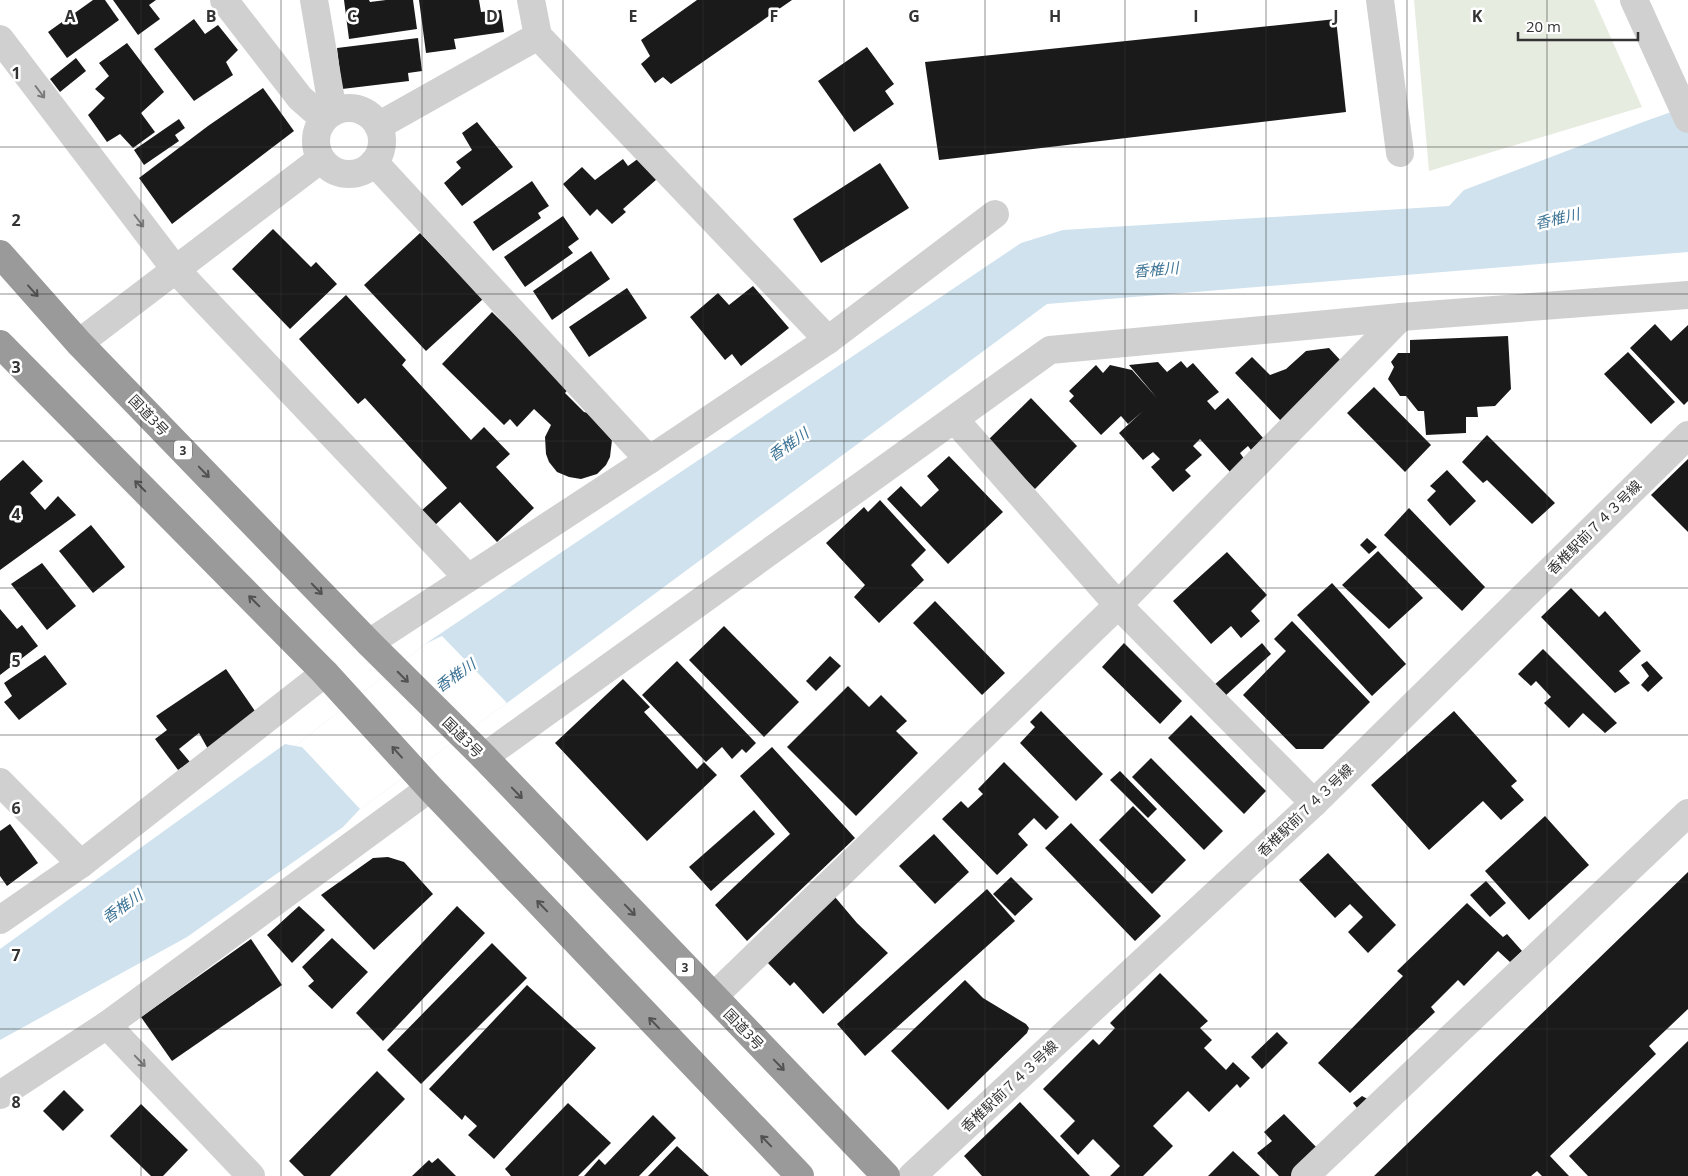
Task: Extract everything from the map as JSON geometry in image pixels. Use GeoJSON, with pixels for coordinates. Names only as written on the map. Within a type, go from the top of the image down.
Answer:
{"type":"FeatureCollection","features":[{"type":"Feature","properties":{"kind":"highway","name":"国道3号"},"geometry":{"type":"LineString","coordinates":[[0,254],[79,343],[369,643],[484,757],[886,1176]]}},
{"type":"Feature","properties":{"kind":"highway"},"geometry":{"type":"LineString","coordinates":[[0,344],[326,673],[430,788],[800,1176]]}},
{"type":"Feature","properties":{"kind":"street"},"geometry":{"type":"LineString","coordinates":[[224,0],[300,98],[329,116]]}},
{"type":"Feature","properties":{"kind":"street"},"geometry":{"type":"LineString","coordinates":[[314,0],[329,116]]}},
{"type":"Feature","properties":{"kind":"street"},"geometry":{"type":"LineString","coordinates":[[531,0],[538,36],[828,340]]}},
{"type":"Feature","properties":{"kind":"street"},"geometry":{"type":"LineString","coordinates":[[1380,0],[1400,153]]}},
{"type":"Feature","properties":{"kind":"street"},"geometry":{"type":"LineString","coordinates":[[1634,0],[1684,109]]}},
{"type":"Feature","properties":{"kind":"street"},"geometry":{"type":"LineString","coordinates":[[378,126],[538,36]]}},
{"type":"Feature","properties":{"kind":"street"},"geometry":{"type":"LineString","coordinates":[[0,39],[175,269],[468,578]]}},
{"type":"Feature","properties":{"kind":"street"},"geometry":{"type":"LineString","coordinates":[[353,108],[363,111],[372,117],[382,135],[382,145],[374,162],[362,171],[347,174],[337,172],[321,159],[316,139],[318,128],[329,116],[342,109],[353,108]]}},
{"type":"Feature","properties":{"kind":"street"},"geometry":{"type":"LineString","coordinates":[[79,343],[321,159]]}},
{"type":"Feature","properties":{"kind":"street"},"geometry":{"type":"LineString","coordinates":[[374,162],[649,460]]}},
{"type":"Feature","properties":{"kind":"street"},"geometry":{"type":"LineString","coordinates":[[369,643],[649,460],[828,340],[995,214]]}},
{"type":"Feature","properties":{"kind":"street"},"geometry":{"type":"LineString","coordinates":[[484,757],[1050,350],[1401,317],[1688,295]]}},
{"type":"Feature","properties":{"kind":"street"},"geometry":{"type":"LineString","coordinates":[[713,996],[1118,605],[1401,317]]}},
{"type":"Feature","properties":{"kind":"street"},"geometry":{"type":"LineString","coordinates":[[955,420],[1118,605],[1314,803]]}},
{"type":"Feature","properties":{"kind":"street","name":"香椎駅前７４３号線"},"geometry":{"type":"LineString","coordinates":[[912,1176],[1314,803],[1688,435]]}},
{"type":"Feature","properties":{"kind":"street"},"geometry":{"type":"LineString","coordinates":[[0,920],[80,864],[326,673]]}},
{"type":"Feature","properties":{"kind":"street"},"geometry":{"type":"LineString","coordinates":[[0,782],[80,864]]}},
{"type":"Feature","properties":{"kind":"street"},"geometry":{"type":"LineString","coordinates":[[0,1095],[107,1025],[430,788]]}},
{"type":"Feature","properties":{"kind":"street"},"geometry":{"type":"LineString","coordinates":[[1306,1176],[1688,813]]}},
{"type":"Feature","properties":{"kind":"street"},"geometry":{"type":"LineString","coordinates":[[107,1025],[251,1176]]}},
{"type":"Feature","properties":{"kind":"shaded area"},"geometry":{"type":"Polygon","coordinates":[[[1414,0],[1594,0],[1642,107],[1429,171],[1414,0]]]}},
{"type":"Feature","properties":{"kind":"water","name":"香椎川"},"geometry":{"type":"Polygon","coordinates":[[[1688,106],[1688,252],[1047,304],[507,703],[360,809],[343,827],[187,937],[0,1040],[0,949],[285,744],[295,746],[425,644],[1021,243],[1063,230],[1449,206],[1464,190],[1688,106]]]}},
{"type":"Feature","properties":{"kind":"pier"},"geometry":{"type":"Polygon","coordinates":[[[442,636],[507,703],[360,809],[302,747],[295,746],[425,644],[442,636]]]}},
{"type":"Feature","properties":{"kind":"building"},"geometry":{"type":"Polygon","coordinates":[[[93,0],[105,0],[119,20],[67,58],[48,32],[93,0]]]}},
{"type":"Feature","properties":{"kind":"building"},"geometry":{"type":"Polygon","coordinates":[[[113,0],[156,0],[149,5],[160,19],[138,35],[113,0]]]}},
{"type":"Feature","properties":{"kind":"building"},"geometry":{"type":"Polygon","coordinates":[[[344,0],[369,0],[370,2],[413,0],[417,29],[349,39],[344,0]]]}},
{"type":"Feature","properties":{"kind":"building"},"geometry":{"type":"Polygon","coordinates":[[[419,0],[479,0],[481,12],[501,10],[504,32],[454,39],[456,49],[426,53],[419,0]]]}},
{"type":"Feature","properties":{"kind":"building"},"geometry":{"type":"Polygon","coordinates":[[[697,0],[792,0],[671,84],[663,77],[655,83],[641,64],[650,56],[641,40],[697,0]]]}},
{"type":"Feature","properties":{"kind":"building"},"geometry":{"type":"Polygon","coordinates":[[[194,19],[205,34],[218,25],[238,50],[226,62],[233,75],[194,101],[154,49],[194,19]]]}},
{"type":"Feature","properties":{"kind":"building"},"geometry":{"type":"Polygon","coordinates":[[[1336,19],[1346,112],[939,160],[925,62],[1336,19]]]}},
{"type":"Feature","properties":{"kind":"building"},"geometry":{"type":"Polygon","coordinates":[[[418,38],[422,71],[408,73],[409,81],[342,89],[337,48],[418,38]]]}},
{"type":"Feature","properties":{"kind":"building"},"geometry":{"type":"Polygon","coordinates":[[[127,43],[164,92],[141,113],[155,132],[133,148],[120,134],[107,142],[88,115],[105,98],[95,89],[109,76],[99,63],[127,43]]]}},
{"type":"Feature","properties":{"kind":"building"},"geometry":{"type":"Polygon","coordinates":[[[867,47],[894,84],[885,91],[894,104],[854,132],[818,81],[867,47]]]}},
{"type":"Feature","properties":{"kind":"building"},"geometry":{"type":"Polygon","coordinates":[[[76,58],[86,71],[60,92],[50,79],[76,58]]]}},
{"type":"Feature","properties":{"kind":"building"},"geometry":{"type":"Polygon","coordinates":[[[263,88],[294,131],[172,224],[139,178],[208,126],[263,88]]]}},
{"type":"Feature","properties":{"kind":"building"},"geometry":{"type":"Polygon","coordinates":[[[179,119],[185,128],[175,135],[179,141],[144,165],[134,150],[179,119]]]}},
{"type":"Feature","properties":{"kind":"building"},"geometry":{"type":"Polygon","coordinates":[[[477,122],[513,167],[462,206],[444,183],[461,168],[456,162],[472,150],[462,133],[477,122]]]}},
{"type":"Feature","properties":{"kind":"building"},"geometry":{"type":"Polygon","coordinates":[[[639,158],[657,179],[623,209],[626,212],[612,224],[597,209],[590,216],[563,184],[582,167],[595,180],[623,159],[628,166],[639,158]]]}},
{"type":"Feature","properties":{"kind":"building"},"geometry":{"type":"Polygon","coordinates":[[[880,163],[909,208],[821,263],[793,219],[880,163]]]}},
{"type":"Feature","properties":{"kind":"building"},"geometry":{"type":"Polygon","coordinates":[[[532,181],[549,206],[538,213],[541,218],[493,251],[473,222],[532,181]]]}},
{"type":"Feature","properties":{"kind":"building"},"geometry":{"type":"Polygon","coordinates":[[[563,216],[579,239],[568,247],[573,253],[525,287],[504,257],[563,216]]]}},
{"type":"Feature","properties":{"kind":"building"},"geometry":{"type":"Polygon","coordinates":[[[273,229],[311,267],[316,262],[337,284],[290,329],[232,269],[273,229]]]}},
{"type":"Feature","properties":{"kind":"building"},"geometry":{"type":"Polygon","coordinates":[[[420,233],[483,299],[426,351],[364,285],[420,233]]]}},
{"type":"Feature","properties":{"kind":"building"},"geometry":{"type":"Polygon","coordinates":[[[591,251],[610,279],[552,320],[533,291],[591,251]]]}},
{"type":"Feature","properties":{"kind":"building"},"geometry":{"type":"Polygon","coordinates":[[[753,286],[789,328],[741,366],[732,354],[725,360],[690,317],[718,293],[729,305],[753,286]]]}},
{"type":"Feature","properties":{"kind":"building"},"geometry":{"type":"Polygon","coordinates":[[[627,288],[647,318],[589,357],[569,327],[627,288]]]}},
{"type":"Feature","properties":{"kind":"building"},"geometry":{"type":"Polygon","coordinates":[[[346,295],[406,360],[402,365],[471,440],[484,427],[510,454],[496,467],[534,508],[497,542],[460,502],[434,526],[421,511],[447,488],[365,398],[358,404],[299,339],[346,295]]]}},
{"type":"Feature","properties":{"kind":"building"},"geometry":{"type":"Polygon","coordinates":[[[492,312],[569,388],[565,393],[584,412],[588,413],[612,440],[610,457],[606,465],[597,474],[581,479],[557,472],[549,462],[546,454],[545,437],[551,425],[534,409],[517,427],[510,419],[504,425],[442,364],[492,312]]]}},
{"type":"Feature","properties":{"kind":"building"},"geometry":{"type":"Polygon","coordinates":[[[1655,324],[1671,341],[1688,325],[1688,401],[1684,405],[1630,348],[1655,324]]]}},
{"type":"Feature","properties":{"kind":"building"},"geometry":{"type":"Polygon","coordinates":[[[1508,336],[1511,389],[1495,406],[1477,407],[1478,417],[1466,417],[1466,433],[1426,435],[1424,411],[1418,411],[1406,396],[1400,396],[1388,379],[1394,367],[1391,362],[1398,353],[1410,353],[1410,340],[1508,336]]]}},
{"type":"Feature","properties":{"kind":"building"},"geometry":{"type":"Polygon","coordinates":[[[1329,348],[1342,362],[1281,421],[1235,373],[1252,357],[1270,375],[1286,369],[1306,351],[1329,348]]]}},
{"type":"Feature","properties":{"kind":"building"},"geometry":{"type":"Polygon","coordinates":[[[1628,352],[1675,402],[1651,424],[1604,374],[1628,352]]]}},
{"type":"Feature","properties":{"kind":"building"},"geometry":{"type":"Polygon","coordinates":[[[1181,361],[1187,368],[1193,363],[1219,392],[1207,401],[1215,410],[1228,398],[1264,439],[1251,450],[1248,446],[1240,453],[1245,460],[1231,473],[1200,439],[1193,446],[1202,455],[1185,470],[1191,476],[1173,492],[1151,467],[1160,459],[1153,452],[1143,460],[1119,433],[1143,411],[1128,424],[1121,416],[1101,435],[1069,401],[1074,396],[1069,391],[1096,365],[1103,373],[1110,365],[1132,370],[1157,398],[1129,365],[1158,362],[1167,372],[1181,361]]]}},
{"type":"Feature","properties":{"kind":"building"},"geometry":{"type":"Polygon","coordinates":[[[1374,387],[1431,445],[1405,472],[1347,413],[1374,387]]]}},
{"type":"Feature","properties":{"kind":"building"},"geometry":{"type":"Polygon","coordinates":[[[1031,398],[1077,446],[1035,489],[987,441],[1031,398]]]}},
{"type":"Feature","properties":{"kind":"building"},"geometry":{"type":"Polygon","coordinates":[[[1487,435],[1555,503],[1532,524],[1487,480],[1483,483],[1462,462],[1487,435]]]}},
{"type":"Feature","properties":{"kind":"building"},"geometry":{"type":"Polygon","coordinates":[[[949,456],[1003,512],[948,564],[887,499],[901,486],[921,507],[939,490],[927,476],[949,456]]]}},
{"type":"Feature","properties":{"kind":"building"},"geometry":{"type":"Polygon","coordinates":[[[1688,459],[1688,532],[1651,495],[1688,459]]]}},
{"type":"Feature","properties":{"kind":"building"},"geometry":{"type":"Polygon","coordinates":[[[23,460],[43,481],[30,493],[45,510],[58,496],[76,515],[0,570],[0,481],[23,460]]]}},
{"type":"Feature","properties":{"kind":"building"},"geometry":{"type":"Polygon","coordinates":[[[1447,470],[1476,501],[1450,526],[1427,500],[1436,491],[1430,486],[1447,470]]]}},
{"type":"Feature","properties":{"kind":"building"},"geometry":{"type":"Polygon","coordinates":[[[880,500],[926,550],[911,565],[924,580],[879,623],[854,597],[865,585],[826,543],[864,507],[868,512],[880,500]]]}},
{"type":"Feature","properties":{"kind":"building"},"geometry":{"type":"Polygon","coordinates":[[[1409,508],[1485,587],[1462,611],[1384,535],[1409,508]]]}},
{"type":"Feature","properties":{"kind":"building"},"geometry":{"type":"Polygon","coordinates":[[[91,525],[125,567],[93,593],[59,551],[91,525]]]}},
{"type":"Feature","properties":{"kind":"building"},"geometry":{"type":"Polygon","coordinates":[[[1367,538],[1377,547],[1369,554],[1360,545],[1367,538]]]}},
{"type":"Feature","properties":{"kind":"building"},"geometry":{"type":"Polygon","coordinates":[[[1378,551],[1423,598],[1389,629],[1342,585],[1378,551]]]}},
{"type":"Feature","properties":{"kind":"building"},"geometry":{"type":"Polygon","coordinates":[[[1227,552],[1267,595],[1251,611],[1260,621],[1241,638],[1231,626],[1211,644],[1173,601],[1227,552]]]}},
{"type":"Feature","properties":{"kind":"building"},"geometry":{"type":"Polygon","coordinates":[[[42,563],[76,606],[47,630],[11,584],[42,563]]]}},
{"type":"Feature","properties":{"kind":"building"},"geometry":{"type":"Polygon","coordinates":[[[1332,583],[1406,664],[1372,696],[1297,615],[1332,583]]]}},
{"type":"Feature","properties":{"kind":"building"},"geometry":{"type":"Polygon","coordinates":[[[1571,588],[1599,617],[1605,611],[1641,651],[1619,671],[1630,683],[1615,693],[1541,617],[1571,588]]]}},
{"type":"Feature","properties":{"kind":"building"},"geometry":{"type":"Polygon","coordinates":[[[935,601],[1005,673],[982,695],[913,623],[935,601]]]}},
{"type":"Feature","properties":{"kind":"building"},"geometry":{"type":"Polygon","coordinates":[[[0,609],[17,629],[22,625],[38,646],[0,675],[0,609]]]}},
{"type":"Feature","properties":{"kind":"building"},"geometry":{"type":"Polygon","coordinates":[[[1292,621],[1370,702],[1323,749],[1296,749],[1243,695],[1286,651],[1274,639],[1292,621]]]}},
{"type":"Feature","properties":{"kind":"building"},"geometry":{"type":"Polygon","coordinates":[[[724,626],[799,702],[764,737],[689,660],[724,626]]]}},
{"type":"Feature","properties":{"kind":"building"},"geometry":{"type":"Polygon","coordinates":[[[1124,643],[1182,701],[1160,724],[1102,667],[1124,643]]]}},
{"type":"Feature","properties":{"kind":"building"},"geometry":{"type":"Polygon","coordinates":[[[1262,643],[1271,654],[1224,697],[1213,686],[1262,643]]]}},
{"type":"Feature","properties":{"kind":"building"},"geometry":{"type":"Polygon","coordinates":[[[1543,649],[1617,723],[1605,733],[1583,713],[1569,728],[1544,703],[1551,697],[1536,681],[1531,686],[1518,674],[1543,649]]]}},
{"type":"Feature","properties":{"kind":"building"},"geometry":{"type":"Polygon","coordinates":[[[45,655],[67,684],[19,720],[4,702],[12,696],[4,683],[45,655]]]}},
{"type":"Feature","properties":{"kind":"building"},"geometry":{"type":"Polygon","coordinates":[[[830,656],[841,666],[816,691],[806,681],[830,656]]]}},
{"type":"Feature","properties":{"kind":"building"},"geometry":{"type":"Polygon","coordinates":[[[677,661],[756,743],[746,753],[742,749],[732,759],[722,747],[706,762],[642,695],[677,661]]]}},
{"type":"Feature","properties":{"kind":"building"},"geometry":{"type":"Polygon","coordinates":[[[1647,661],[1663,678],[1648,692],[1641,685],[1649,676],[1641,665],[1647,661]]]}},
{"type":"Feature","properties":{"kind":"building"},"geometry":{"type":"Polygon","coordinates":[[[226,669],[257,714],[208,749],[199,733],[179,749],[190,762],[178,770],[155,739],[167,730],[156,716],[226,669]]]}},
{"type":"Feature","properties":{"kind":"building"},"geometry":{"type":"Polygon","coordinates":[[[623,679],[650,707],[644,712],[697,769],[704,762],[717,775],[647,841],[555,743],[623,679]]]}},
{"type":"Feature","properties":{"kind":"building"},"geometry":{"type":"Polygon","coordinates":[[[848,686],[869,707],[881,695],[907,721],[896,731],[918,753],[856,816],[787,747],[848,686]]]}},
{"type":"Feature","properties":{"kind":"building"},"geometry":{"type":"Polygon","coordinates":[[[1041,711],[1103,774],[1076,801],[1020,743],[1035,727],[1030,722],[1041,711]]]}},
{"type":"Feature","properties":{"kind":"building"},"geometry":{"type":"Polygon","coordinates":[[[1454,711],[1517,781],[1511,786],[1524,800],[1501,820],[1483,801],[1429,850],[1371,785],[1454,711]]]}},
{"type":"Feature","properties":{"kind":"building"},"geometry":{"type":"Polygon","coordinates":[[[1191,715],[1266,791],[1244,814],[1168,738],[1191,715]]]}},
{"type":"Feature","properties":{"kind":"building"},"geometry":{"type":"Polygon","coordinates":[[[772,747],[855,838],[747,941],[715,905],[790,834],[740,776],[772,747]]]}},
{"type":"Feature","properties":{"kind":"building"},"geometry":{"type":"Polygon","coordinates":[[[1151,758],[1223,831],[1204,850],[1132,777],[1151,758]]]}},
{"type":"Feature","properties":{"kind":"building"},"geometry":{"type":"Polygon","coordinates":[[[1004,762],[1059,817],[1046,830],[1034,818],[1018,834],[1028,845],[997,875],[942,819],[961,801],[968,808],[983,794],[978,789],[1004,762]]]}},
{"type":"Feature","properties":{"kind":"building"},"geometry":{"type":"Polygon","coordinates":[[[1120,771],[1157,809],[1148,818],[1110,780],[1120,771]]]}},
{"type":"Feature","properties":{"kind":"building"},"geometry":{"type":"Polygon","coordinates":[[[1133,806],[1186,860],[1152,894],[1099,840],[1133,806]]]}},
{"type":"Feature","properties":{"kind":"building"},"geometry":{"type":"Polygon","coordinates":[[[754,810],[775,834],[711,891],[689,867],[754,810]]]}},
{"type":"Feature","properties":{"kind":"building"},"geometry":{"type":"Polygon","coordinates":[[[1545,816],[1589,865],[1529,920],[1485,871],[1545,816]]]}},
{"type":"Feature","properties":{"kind":"building"},"geometry":{"type":"Polygon","coordinates":[[[1071,823],[1161,916],[1135,941],[1045,848],[1071,823]]]}},
{"type":"Feature","properties":{"kind":"building"},"geometry":{"type":"Polygon","coordinates":[[[10,824],[38,863],[7,886],[0,876],[0,831],[10,824]]]}},
{"type":"Feature","properties":{"kind":"building"},"geometry":{"type":"Polygon","coordinates":[[[934,834],[969,872],[935,904],[899,866],[934,834]]]}},
{"type":"Feature","properties":{"kind":"building"},"geometry":{"type":"Polygon","coordinates":[[[1328,853],[1396,925],[1368,953],[1348,932],[1363,917],[1350,904],[1335,918],[1299,880],[1328,853]]]}},
{"type":"Feature","properties":{"kind":"building"},"geometry":{"type":"Polygon","coordinates":[[[388,857],[404,862],[433,894],[374,950],[321,895],[373,858],[388,857]]]}},
{"type":"Feature","properties":{"kind":"building"},"geometry":{"type":"Polygon","coordinates":[[[1688,872],[1688,1009],[1649,1046],[1656,1054],[1550,1156],[1569,1176],[1542,1176],[1537,1171],[1531,1176],[1374,1176],[1688,872]]]}},
{"type":"Feature","properties":{"kind":"building"},"geometry":{"type":"Polygon","coordinates":[[[1011,877],[1033,899],[1015,916],[993,894],[1011,877]]]}},
{"type":"Feature","properties":{"kind":"building"},"geometry":{"type":"Polygon","coordinates":[[[1486,881],[1506,903],[1490,917],[1470,895],[1486,881]]]}},
{"type":"Feature","properties":{"kind":"building"},"geometry":{"type":"Polygon","coordinates":[[[987,889],[1015,921],[865,1056],[837,1024],[987,889]]]}},
{"type":"Feature","properties":{"kind":"building"},"geometry":{"type":"Polygon","coordinates":[[[835,897],[857,923],[888,953],[823,1014],[794,982],[790,986],[766,961],[835,897]]]}},
{"type":"Feature","properties":{"kind":"building"},"geometry":{"type":"Polygon","coordinates":[[[1467,903],[1503,937],[1507,934],[1522,951],[1510,962],[1498,951],[1464,986],[1458,980],[1431,1007],[1435,1012],[1350,1093],[1318,1063],[1403,976],[1397,971],[1467,903]]]}},
{"type":"Feature","properties":{"kind":"building"},"geometry":{"type":"Polygon","coordinates":[[[299,906],[325,930],[292,963],[267,935],[299,906]]]}},
{"type":"Feature","properties":{"kind":"building"},"geometry":{"type":"Polygon","coordinates":[[[457,906],[485,933],[383,1041],[356,1013],[457,906]]]}},
{"type":"Feature","properties":{"kind":"building"},"geometry":{"type":"Polygon","coordinates":[[[332,938],[368,972],[332,1009],[308,986],[314,981],[302,967],[332,938]]]}},
{"type":"Feature","properties":{"kind":"building"},"geometry":{"type":"Polygon","coordinates":[[[251,939],[282,985],[172,1061],[141,1017],[251,939]]]}},
{"type":"Feature","properties":{"kind":"building"},"geometry":{"type":"Polygon","coordinates":[[[492,943],[527,978],[421,1084],[387,1050],[492,943]]]}},
{"type":"Feature","properties":{"kind":"building"},"geometry":{"type":"Polygon","coordinates":[[[1160,973],[1208,1021],[1200,1028],[1212,1040],[1204,1048],[1226,1070],[1233,1062],[1250,1078],[1240,1088],[1237,1084],[1209,1112],[1188,1091],[1153,1126],[1173,1146],[1143,1176],[1110,1176],[1120,1166],[1093,1139],[1078,1155],[1060,1136],[1075,1121],[1043,1089],[1093,1039],[1099,1045],[1115,1028],[1110,1023],[1160,973]]]}},
{"type":"Feature","properties":{"kind":"building"},"geometry":{"type":"Polygon","coordinates":[[[965,980],[983,998],[1026,1024],[1029,1028],[1027,1033],[948,1110],[891,1051],[965,980]]]}},
{"type":"Feature","properties":{"kind":"building"},"geometry":{"type":"Polygon","coordinates":[[[527,985],[596,1048],[494,1159],[468,1135],[477,1126],[465,1115],[462,1120],[429,1089],[527,985]]]}},
{"type":"Feature","properties":{"kind":"building"},"geometry":{"type":"Polygon","coordinates":[[[1277,1032],[1288,1043],[1262,1069],[1251,1057],[1277,1032]]]}},
{"type":"Feature","properties":{"kind":"building"},"geometry":{"type":"Polygon","coordinates":[[[1688,1041],[1688,1176],[1588,1176],[1569,1156],[1688,1041]]]}},
{"type":"Feature","properties":{"kind":"building"},"geometry":{"type":"Polygon","coordinates":[[[377,1071],[405,1099],[330,1176],[304,1176],[289,1161],[377,1071]]]}},
{"type":"Feature","properties":{"kind":"building"},"geometry":{"type":"Polygon","coordinates":[[[64,1090],[84,1110],[63,1131],[43,1111],[64,1090]]]}},
{"type":"Feature","properties":{"kind":"building"},"geometry":{"type":"Polygon","coordinates":[[[1362,1096],[1373,1102],[1362,1114],[1353,1103],[1362,1096]]]}},
{"type":"Feature","properties":{"kind":"building"},"geometry":{"type":"Polygon","coordinates":[[[1020,1102],[1090,1176],[982,1176],[964,1156],[1020,1102]]]}},
{"type":"Feature","properties":{"kind":"building"},"geometry":{"type":"Polygon","coordinates":[[[568,1103],[611,1143],[578,1176],[511,1176],[505,1169],[568,1103]]]}},
{"type":"Feature","properties":{"kind":"building"},"geometry":{"type":"Polygon","coordinates":[[[141,1104],[188,1150],[163,1176],[151,1176],[110,1136],[141,1104]]]}},
{"type":"Feature","properties":{"kind":"building"},"geometry":{"type":"Polygon","coordinates":[[[1284,1114],[1320,1151],[1294,1176],[1279,1176],[1257,1153],[1272,1141],[1264,1132],[1284,1114]]]}},
{"type":"Feature","properties":{"kind":"building"},"geometry":{"type":"Polygon","coordinates":[[[653,1115],[676,1138],[639,1176],[584,1176],[599,1159],[605,1165],[653,1115]]]}},
{"type":"Feature","properties":{"kind":"building"},"geometry":{"type":"Polygon","coordinates":[[[677,1146],[709,1176],[648,1176],[677,1146]]]}},
{"type":"Feature","properties":{"kind":"building"},"geometry":{"type":"Polygon","coordinates":[[[1233,1151],[1260,1176],[1208,1176],[1233,1151]]]}},
{"type":"Feature","properties":{"kind":"building"},"geometry":{"type":"Polygon","coordinates":[[[438,1158],[456,1176],[412,1176],[429,1160],[432,1163],[438,1158]]]}}]}
